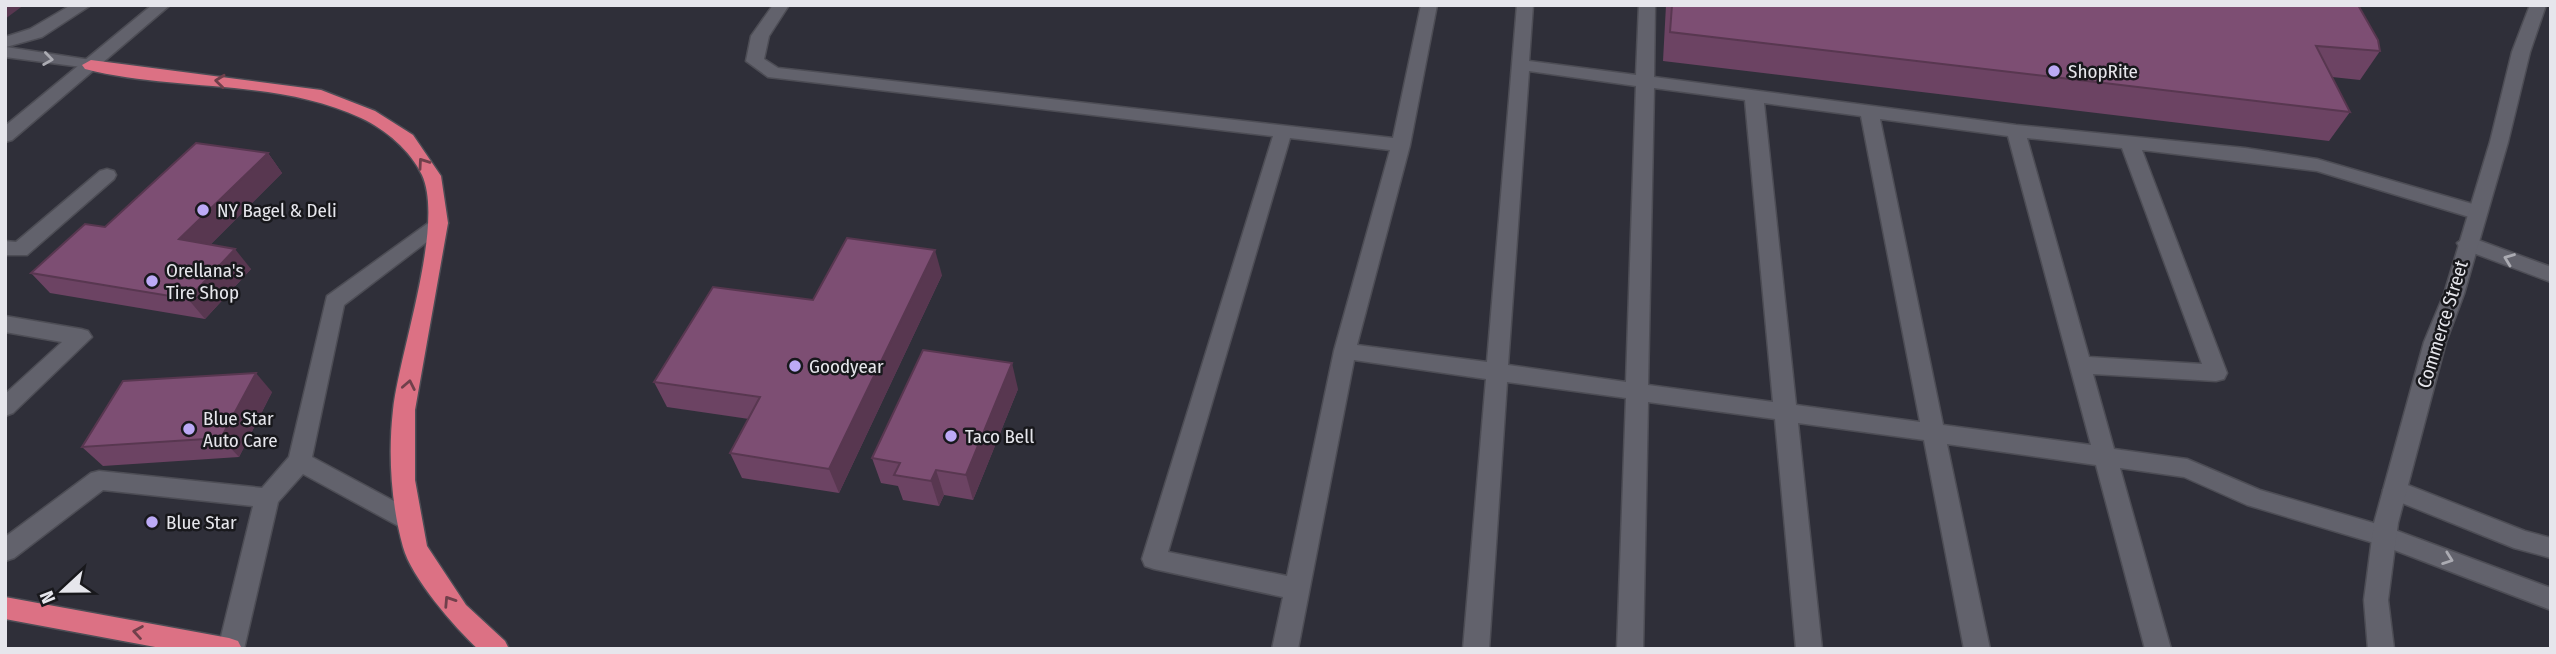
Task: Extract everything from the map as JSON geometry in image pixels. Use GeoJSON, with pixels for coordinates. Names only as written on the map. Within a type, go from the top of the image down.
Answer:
{"type":"FeatureCollection","features":[{"type":"Feature","properties":{"kind":"highway"},"geometry":{"type":"LineString","coordinates":[[91,65],[321,96],[369,115],[407,139],[432,176],[438,223],[430,280],[404,410],[403,480],[410,521],[415,549],[457,613],[496,649]]}},
{"type":"Feature","properties":{"kind":"highway"},"geometry":{"type":"LineString","coordinates":[[5,608],[230,649]]}},
{"type":"Feature","properties":{"kind":"street"},"geometry":{"type":"LineString","coordinates":[[5,42],[36,33],[83,5]]}},
{"type":"Feature","properties":{"kind":"street"},"geometry":{"type":"LineString","coordinates":[[5,136],[162,5]]}},
{"type":"Feature","properties":{"kind":"street"},"geometry":{"type":"LineString","coordinates":[[781,5],[760,36],[755,61],[774,73],[1401,145]]}},
{"type":"Feature","properties":{"kind":"street"},"geometry":{"type":"LineString","coordinates":[[1285,649],[1345,351],[1401,145],[1429,5]]}},
{"type":"Feature","properties":{"kind":"street"},"geometry":{"type":"LineString","coordinates":[[1476,649],[1525,5]]}},
{"type":"Feature","properties":{"kind":"street"},"geometry":{"type":"LineString","coordinates":[[1630,649],[1647,5]]}},
{"type":"Feature","properties":{"kind":"street","name":"Commerce Street"},"geometry":{"type":"LineString","coordinates":[[2381,649],[2376,600],[2384,536],[2395,490],[2435,342],[2454,294],[2476,212],[2500,142],[2521,52],[2538,5]]}},
{"type":"Feature","properties":{"kind":"street"},"geometry":{"type":"LineString","coordinates":[[5,52],[91,65]]}},
{"type":"Feature","properties":{"kind":"street"},"geometry":{"type":"LineString","coordinates":[[1522,65],[2016,131],[2245,154],[2317,165],[2476,212]]}},
{"type":"Feature","properties":{"kind":"street"},"geometry":{"type":"LineString","coordinates":[[1754,96],[1809,649]]}},
{"type":"Feature","properties":{"kind":"street"},"geometry":{"type":"LineString","coordinates":[[1869,111],[1977,649]]}},
{"type":"Feature","properties":{"kind":"street"},"geometry":{"type":"LineString","coordinates":[[2016,131],[2158,649]]}},
{"type":"Feature","properties":{"kind":"street"},"geometry":{"type":"LineString","coordinates":[[1283,132],[1154,559],[1297,589]]}},
{"type":"Feature","properties":{"kind":"street"},"geometry":{"type":"LineString","coordinates":[[2082,365],[2216,373],[2130,143]]}},
{"type":"Feature","properties":{"kind":"street"},"geometry":{"type":"LineString","coordinates":[[10,253],[107,175]]}},
{"type":"Feature","properties":{"kind":"street"},"geometry":{"type":"LineString","coordinates":[[230,649],[267,498],[300,461],[334,301],[438,223]]}},
{"type":"Feature","properties":{"kind":"street"},"geometry":{"type":"LineString","coordinates":[[2467,243],[2551,275]]}},
{"type":"Feature","properties":{"kind":"street"},"geometry":{"type":"LineString","coordinates":[[5,324],[81,337],[5,407]]}},
{"type":"Feature","properties":{"kind":"street"},"geometry":{"type":"LineString","coordinates":[[1345,351],[2106,454],[2187,468],[2255,498],[2384,536],[2551,599]]}},
{"type":"Feature","properties":{"kind":"street"},"geometry":{"type":"LineString","coordinates":[[300,461],[410,521]]}},
{"type":"Feature","properties":{"kind":"street"},"geometry":{"type":"LineString","coordinates":[[5,551],[99,480],[267,498]]}},
{"type":"Feature","properties":{"kind":"street"},"geometry":{"type":"LineString","coordinates":[[2395,490],[2522,541],[2551,548]]}},
{"type":"Feature","properties":{"kind":"building","name":"ShopRite"},"geometry":{"type":"Polygon","coordinates":[[[1672,5],[2358,5],[2378,40],[2380,51],[2316,46],[2350,112],[1670,32],[1672,5]]]}},
{"type":"Feature","properties":{"kind":"building"},"geometry":{"type":"Polygon","coordinates":[[[196,143],[268,153],[179,239],[235,249],[188,299],[31,273],[85,224],[105,227],[196,143]]]}},
{"type":"Feature","properties":{"kind":"building","name":"Goodyear"},"geometry":{"type":"Polygon","coordinates":[[[847,238],[935,250],[829,469],[730,453],[760,397],[654,382],[713,287],[813,300],[847,238]]]}},
{"type":"Feature","properties":{"kind":"building","name":"Taco Bell"},"geometry":{"type":"Polygon","coordinates":[[[923,350],[1012,363],[966,475],[936,470],[931,481],[894,475],[900,463],[872,458],[923,350]]]}},
{"type":"Feature","properties":{"kind":"building"},"geometry":{"type":"Polygon","coordinates":[[[256,373],[221,438],[82,447],[123,381],[256,373]]]}},
{"type":"Feature","properties":{"kind":"place","name":"ShopRite"},"geometry":{"type":"Point","coordinates":[2054,71]}},
{"type":"Feature","properties":{"kind":"place","name":"NY Bagel & Deli"},"geometry":{"type":"Point","coordinates":[203,210]}},
{"type":"Feature","properties":{"kind":"place","name":"Orellana's Tire Shop"},"geometry":{"type":"Point","coordinates":[152,281]}},
{"type":"Feature","properties":{"kind":"place","name":"Goodyear"},"geometry":{"type":"Point","coordinates":[795,366]}},
{"type":"Feature","properties":{"kind":"place","name":"Blue Star Auto Care"},"geometry":{"type":"Point","coordinates":[189,429]}},
{"type":"Feature","properties":{"kind":"place","name":"Taco Bell"},"geometry":{"type":"Point","coordinates":[951,436]}},
{"type":"Feature","properties":{"kind":"place","name":"Blue Star"},"geometry":{"type":"Point","coordinates":[152,522]}}]}
